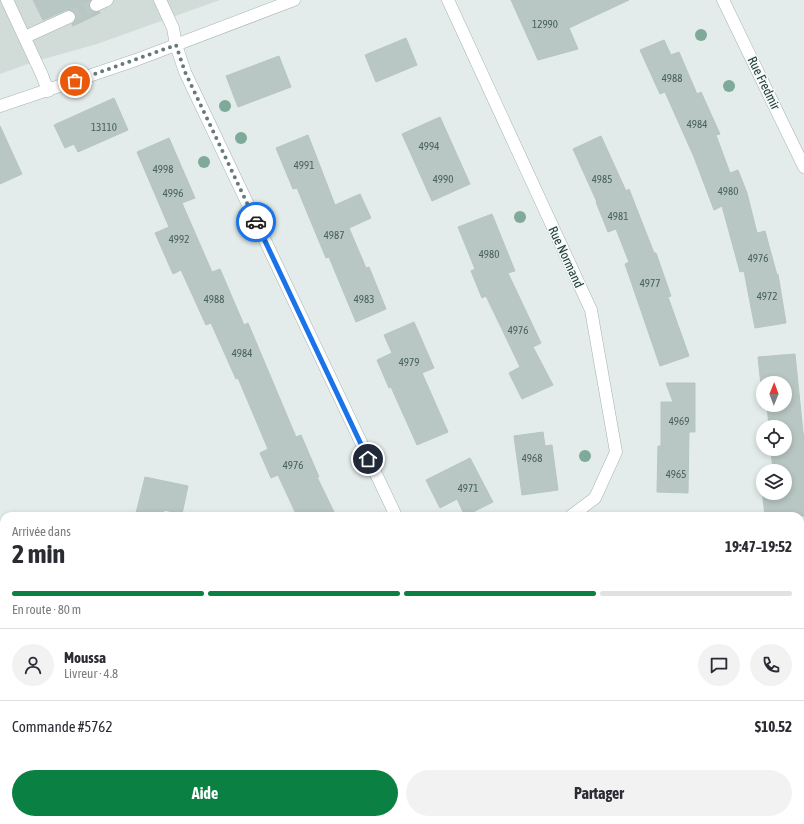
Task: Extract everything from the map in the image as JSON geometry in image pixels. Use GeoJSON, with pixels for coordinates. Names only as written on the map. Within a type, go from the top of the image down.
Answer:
{"type":"FeatureCollection","features":[{"type":"Feature","properties":{"kind":"street"},"geometry":{"type":"LineString","coordinates":[[8,0],[48,91]]}},
{"type":"Feature","properties":{"kind":"street"},"geometry":{"type":"LineString","coordinates":[[160,0],[173,28],[176,45],[185,72],[394,512]]}},
{"type":"Feature","properties":{"kind":"street"},"geometry":{"type":"LineString","coordinates":[[0,106],[48,91],[176,45],[294,0]]}},
{"type":"Feature","properties":{"kind":"street","name":"Rue Normand"},"geometry":{"type":"LineString","coordinates":[[448,0],[590,310],[616,452],[595,498],[576,512]]}},
{"type":"Feature","properties":{"kind":"street","name":"Rue Fredmir"},"geometry":{"type":"LineString","coordinates":[[722,0],[804,167]]}},
{"type":"Feature","properties":{"kind":"street"},"geometry":{"type":"LineString","coordinates":[[25,37],[69,17]]}},
{"type":"Feature","properties":{"kind":"shaded area"},"geometry":{"type":"Polygon","coordinates":[[[0,0],[220,0],[97,44],[33,62],[0,74],[0,0]]]}},
{"type":"Feature","properties":{"kind":"building"},"geometry":{"type":"Polygon","coordinates":[[[33,0],[91,0],[89,8],[92,11],[100,13],[73,26],[72,24],[75,21],[76,14],[70,10],[66,10],[43,20],[33,0]]]}},
{"type":"Feature","properties":{"kind":"building"},"geometry":{"type":"Polygon","coordinates":[[[511,0],[629,0],[569,28],[578,49],[538,60],[511,0]]]}},
{"type":"Feature","properties":{"kind":"building"},"geometry":{"type":"Polygon","coordinates":[[[406,38],[417,65],[376,82],[365,55],[406,38]]]}},
{"type":"Feature","properties":{"kind":"building"},"geometry":{"type":"Polygon","coordinates":[[[664,40],[671,55],[679,52],[697,94],[701,92],[720,134],[716,135],[730,173],[738,170],[747,193],[757,233],[765,231],[777,275],[778,274],[786,323],[755,328],[744,271],[740,272],[722,206],[714,210],[694,157],[665,92],[660,94],[640,50],[664,40]]]}},
{"type":"Feature","properties":{"kind":"building"},"geometry":{"type":"Polygon","coordinates":[[[279,56],[291,87],[238,107],[226,76],[279,56]]]}},
{"type":"Feature","properties":{"kind":"building"},"geometry":{"type":"Polygon","coordinates":[[[114,98],[128,130],[78,152],[74,144],[65,148],[54,125],[114,98]]]}},
{"type":"Feature","properties":{"kind":"building"},"geometry":{"type":"Polygon","coordinates":[[[440,117],[470,184],[432,201],[402,134],[440,117]]]}},
{"type":"Feature","properties":{"kind":"building"},"geometry":{"type":"Polygon","coordinates":[[[0,126],[22,174],[0,184],[0,126]]]}},
{"type":"Feature","properties":{"kind":"building"},"geometry":{"type":"Polygon","coordinates":[[[308,135],[335,205],[360,194],[371,218],[349,228],[366,268],[369,267],[386,309],[356,322],[329,257],[326,258],[297,188],[293,189],[276,148],[308,135]]]}},
{"type":"Feature","properties":{"kind":"building"},"geometry":{"type":"Polygon","coordinates":[[[601,136],[626,191],[629,189],[654,253],[656,253],[671,296],[668,297],[689,356],[660,366],[625,264],[629,262],[616,229],[608,232],[597,202],[573,149],[601,136]]]}},
{"type":"Feature","properties":{"kind":"building"},"geometry":{"type":"Polygon","coordinates":[[[169,138],[195,198],[182,203],[212,272],[220,269],[244,325],[248,323],[296,437],[301,435],[319,477],[317,477],[334,512],[295,512],[278,475],[271,478],[260,453],[268,449],[238,378],[236,379],[211,323],[206,325],[181,270],[173,274],[155,233],[169,227],[137,152],[169,138]]]}},
{"type":"Feature","properties":{"kind":"building"},"geometry":{"type":"Polygon","coordinates":[[[492,214],[515,271],[508,273],[541,343],[533,347],[553,385],[522,399],[509,373],[520,367],[486,296],[482,298],[471,271],[475,269],[458,227],[492,214]]]}},
{"type":"Feature","properties":{"kind":"building"},"geometry":{"type":"Polygon","coordinates":[[[414,322],[434,368],[422,373],[448,432],[417,445],[377,360],[392,353],[384,335],[414,322]]]}},
{"type":"Feature","properties":{"kind":"building"},"geometry":{"type":"Polygon","coordinates":[[[795,354],[804,442],[804,512],[765,512],[763,500],[792,500],[792,464],[772,464],[772,456],[792,456],[792,420],[768,420],[768,412],[792,412],[792,376],[760,376],[758,357],[795,354]]]}},
{"type":"Feature","properties":{"kind":"building"},"geometry":{"type":"Polygon","coordinates":[[[666,383],[695,383],[695,432],[689,432],[688,493],[657,492],[658,446],[661,446],[661,402],[673,402],[666,383]]]}},
{"type":"Feature","properties":{"kind":"building"},"geometry":{"type":"Polygon","coordinates":[[[543,432],[545,446],[552,445],[558,490],[522,495],[514,436],[543,432]]]}},
{"type":"Feature","properties":{"kind":"building"},"geometry":{"type":"Polygon","coordinates":[[[470,458],[493,502],[473,512],[463,512],[457,499],[440,508],[426,480],[470,458]]]}},
{"type":"Feature","properties":{"kind":"building"},"geometry":{"type":"Polygon","coordinates":[[[145,477],[188,486],[182,512],[164,510],[164,512],[136,512],[145,477]]]}},
{"type":"Feature","properties":{"kind":"tunnel"},"geometry":{"type":"LineString","coordinates":[[69,17],[96,5]]}},
{"type":"Feature","properties":{"kind":"way so far"},"geometry":{"type":"LineString","coordinates":[[75,81],[176,45],[185,72],[256,222]]}},
{"type":"Feature","properties":{"kind":"route"},"geometry":{"type":"LineString","coordinates":[[256,222],[368,459]]}}]}
